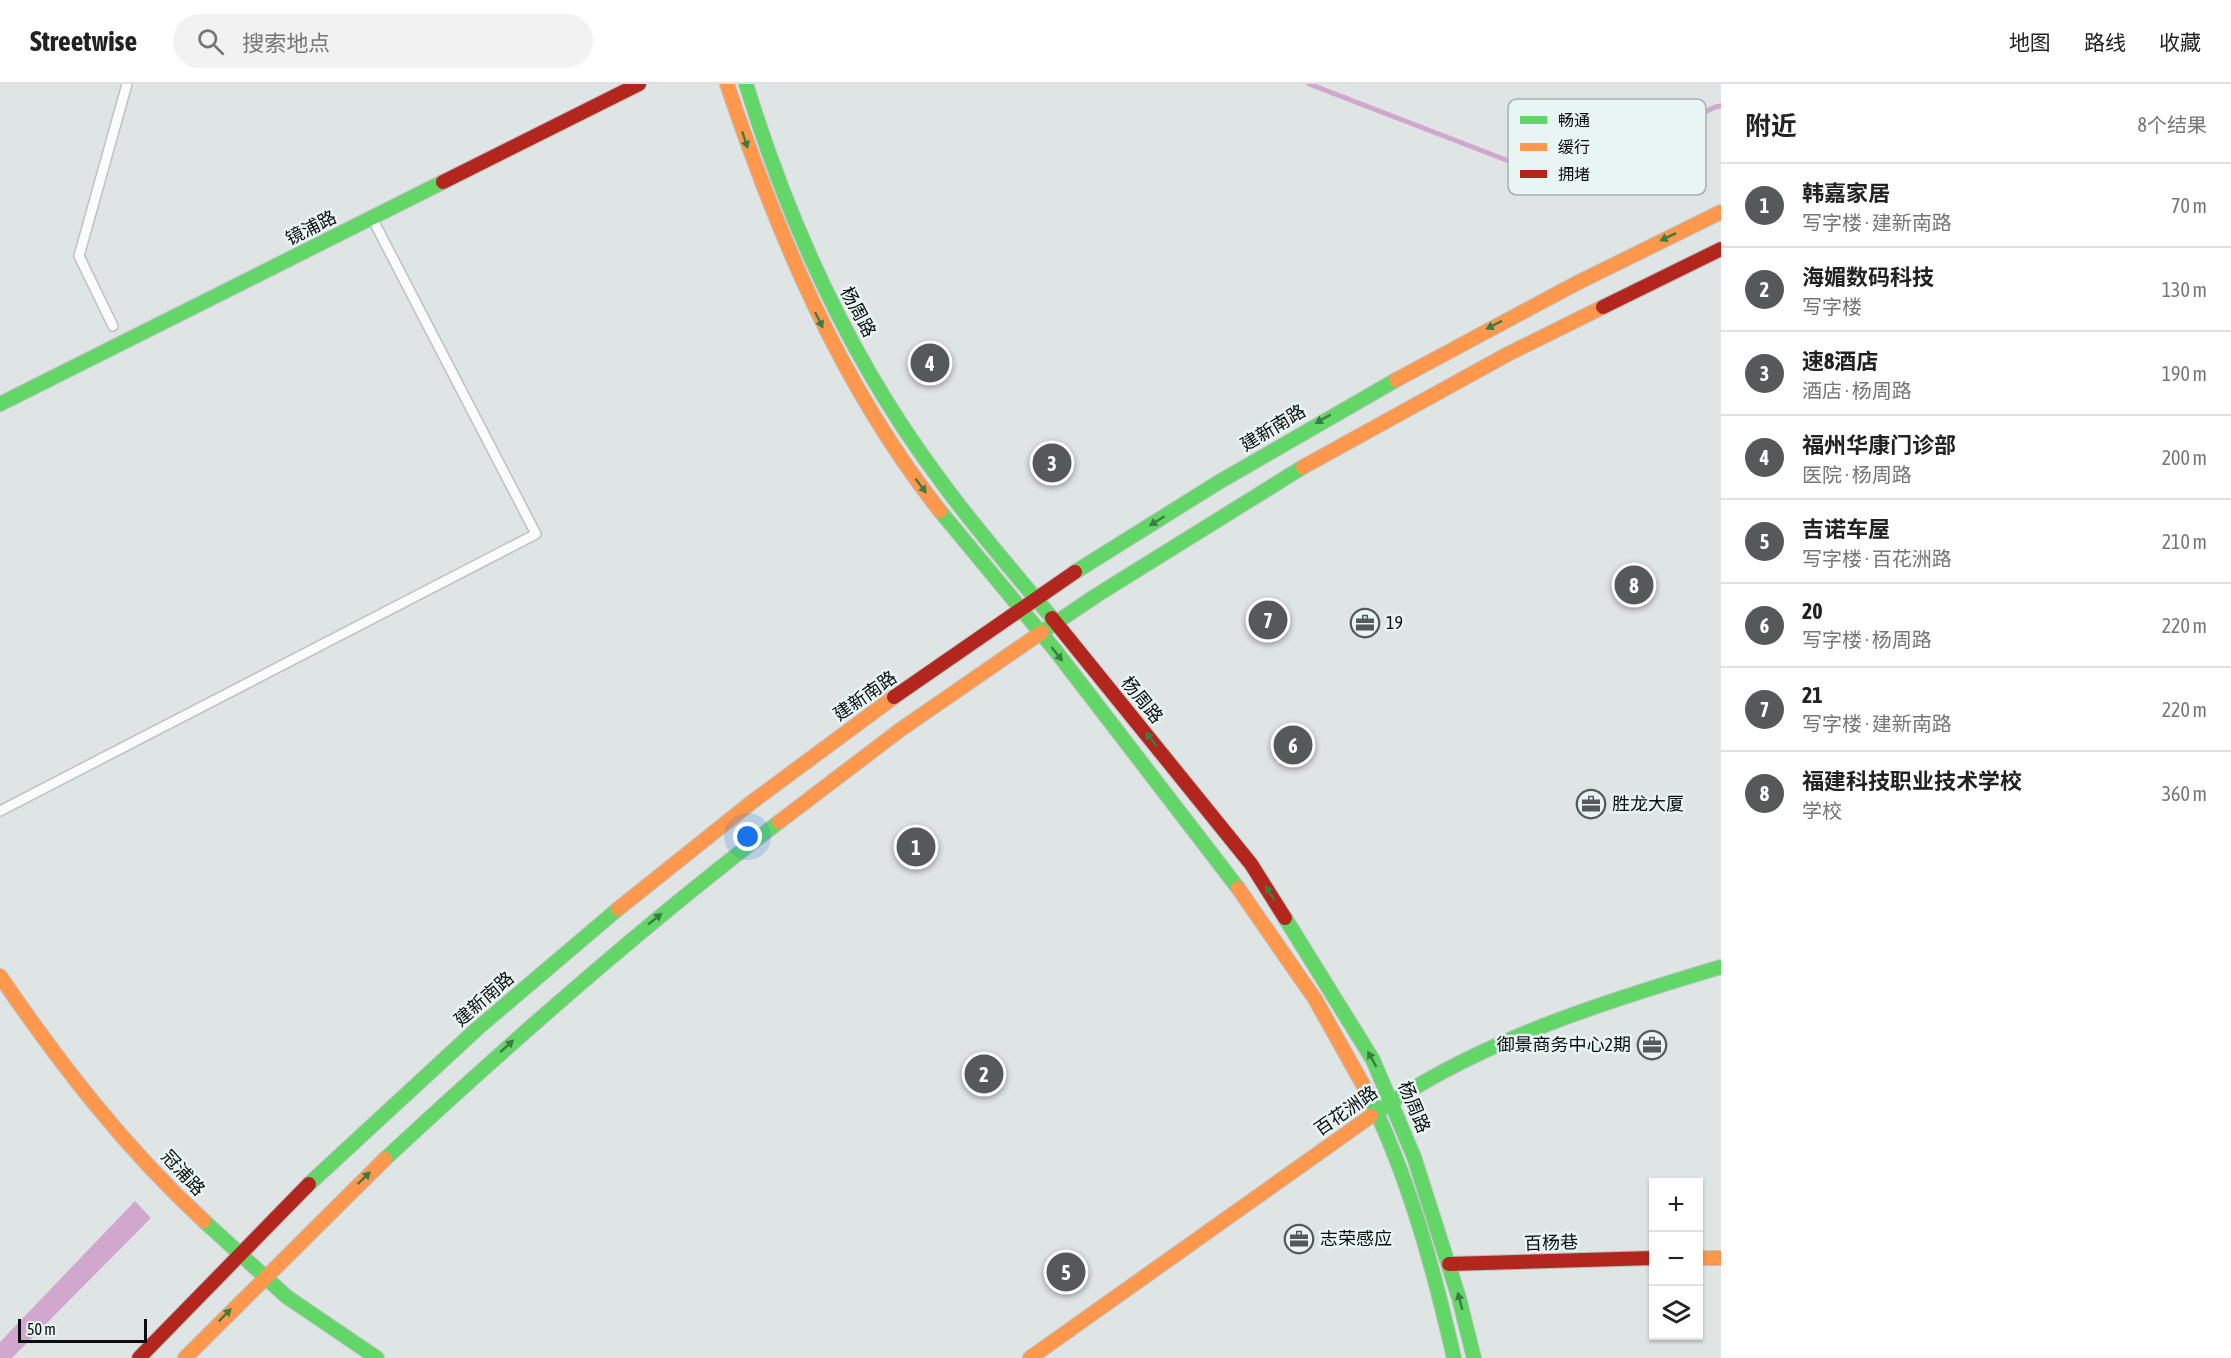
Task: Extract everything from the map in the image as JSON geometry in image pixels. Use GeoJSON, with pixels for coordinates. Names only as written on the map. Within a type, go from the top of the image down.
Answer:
{"type":"FeatureCollection","features":[{"type":"Feature","properties":{"kind":"main road","name":"镜浦路"},"geometry":{"type":"LineString","coordinates":[[0,404],[639,84]]}},
{"type":"Feature","properties":{"kind":"main road","name":"杨周路"},"geometry":{"type":"LineString","coordinates":[[727,84],[782,239],[801,283],[839,358],[875,420],[914,477],[1040,632],[1206,843],[1298,969],[1355,1069],[1376,1112],[1426,1251],[1454,1358]]}},
{"type":"Feature","properties":{"kind":"main road","name":"杨周路"},"geometry":{"type":"LineString","coordinates":[[746,84],[784,199],[851,339],[899,420],[938,478],[1251,864],[1373,1059],[1414,1156],[1449,1264],[1474,1358]]}},
{"type":"Feature","properties":{"kind":"main road","name":"建新南路"},"geometry":{"type":"LineString","coordinates":[[139,1358],[238,1254],[397,1100],[599,924],[782,779],[1020,607],[1244,466],[1394,379],[1620,260],[1721,212]]}},
{"type":"Feature","properties":{"kind":"main road"},"geometry":{"type":"LineString","coordinates":[[185,1358],[263,1276],[454,1093],[618,950],[821,790],[1040,632],[1224,515],[1374,426],[1633,290],[1721,249]]}},
{"type":"Feature","properties":{"kind":"main road","name":"百花洲路"},"geometry":{"type":"LineString","coordinates":[[1030,1358],[1376,1112],[1421,1083],[1569,1014],[1721,966]]}},
{"type":"Feature","properties":{"kind":"main road","name":"冠浦路"},"geometry":{"type":"LineString","coordinates":[[0,976],[57,1059],[92,1102],[238,1254],[312,1316],[376,1358]]}},
{"type":"Feature","properties":{"kind":"main road","name":"百杨巷"},"geometry":{"type":"LineString","coordinates":[[1449,1264],[1649,1258]]}},
{"type":"Feature","properties":{"kind":"main road"},"geometry":{"type":"LineString","coordinates":[[1703,1258],[1721,1258]]}},
{"type":"Feature","properties":{"kind":"lane"},"geometry":{"type":"LineString","coordinates":[[113,326],[79,256],[127,84]]}},
{"type":"Feature","properties":{"kind":"lane"},"geometry":{"type":"LineString","coordinates":[[0,811],[536,534],[372,218]]}},
{"type":"Feature","properties":{"kind":"shaded area"},"geometry":{"type":"Polygon","coordinates":[[[135,1201],[151,1218],[12,1358],[0,1358],[0,1342],[135,1201]]]}},
{"type":"Feature","properties":{"kind":"waterway"},"geometry":{"type":"LineString","coordinates":[[1309,84],[1508,161]]}},
{"type":"Feature","properties":{"kind":"waterway"},"geometry":{"type":"LineString","coordinates":[[1706,111],[1721,106]]}},
{"type":"Feature","properties":{"kind":"traffic: fast"},"geometry":{"type":"LineString","coordinates":[[746,84],[802,239],[825,289],[877,386],[906,432],[951,495],[1052,618]]}},
{"type":"Feature","properties":{"kind":"traffic: fast"},"geometry":{"type":"LineString","coordinates":[[0,404],[443,182]]}},
{"type":"Feature","properties":{"kind":"traffic: fast"},"geometry":{"type":"LineString","coordinates":[[1075,572],[1219,482],[1396,380]]}},
{"type":"Feature","properties":{"kind":"traffic: fast"},"geometry":{"type":"LineString","coordinates":[[1042,632],[1097,595],[1303,467]]}},
{"type":"Feature","properties":{"kind":"traffic: fast"},"geometry":{"type":"LineString","coordinates":[[940,511],[1055,650],[1238,888]]}},
{"type":"Feature","properties":{"kind":"traffic: fast"},"geometry":{"type":"LineString","coordinates":[[385,1159],[578,986],[677,902],[779,822]]}},
{"type":"Feature","properties":{"kind":"traffic: fast"},"geometry":{"type":"LineString","coordinates":[[309,1184],[478,1028],[618,909]]}},
{"type":"Feature","properties":{"kind":"traffic: fast"},"geometry":{"type":"LineString","coordinates":[[1285,918],[1373,1060],[1414,1157],[1459,1298],[1474,1358]]}},
{"type":"Feature","properties":{"kind":"traffic: fast"},"geometry":{"type":"LineString","coordinates":[[1371,1116],[1411,1090],[1453,1067],[1540,1027],[1630,995],[1721,967]]}},
{"type":"Feature","properties":{"kind":"traffic: fast"},"geometry":{"type":"LineString","coordinates":[[1366,1090],[1395,1155],[1418,1221],[1454,1358]]}},
{"type":"Feature","properties":{"kind":"traffic: fast"},"geometry":{"type":"LineString","coordinates":[[204,1221],[287,1297],[377,1358]]}},
{"type":"Feature","properties":{"kind":"traffic: slow"},"geometry":{"type":"LineString","coordinates":[[727,84],[768,197],[815,307],[872,412],[904,462],[940,511]]}},
{"type":"Feature","properties":{"kind":"traffic: slow"},"geometry":{"type":"LineString","coordinates":[[1396,380],[1575,284],[1721,212]]}},
{"type":"Feature","properties":{"kind":"traffic: slow"},"geometry":{"type":"LineString","coordinates":[[1303,467],[1508,354],[1603,307]]}},
{"type":"Feature","properties":{"kind":"traffic: slow"},"geometry":{"type":"LineString","coordinates":[[779,822],[900,730],[1042,632]]}},
{"type":"Feature","properties":{"kind":"traffic: slow"},"geometry":{"type":"LineString","coordinates":[[618,909],[752,802],[894,697]]}},
{"type":"Feature","properties":{"kind":"traffic: slow"},"geometry":{"type":"LineString","coordinates":[[1238,888],[1315,999],[1366,1090]]}},
{"type":"Feature","properties":{"kind":"traffic: slow"},"geometry":{"type":"LineString","coordinates":[[0,976],[46,1041],[95,1104],[147,1164],[204,1221]]}},
{"type":"Feature","properties":{"kind":"traffic: slow"},"geometry":{"type":"LineString","coordinates":[[1030,1358],[1371,1116]]}},
{"type":"Feature","properties":{"kind":"traffic: slow"},"geometry":{"type":"LineString","coordinates":[[185,1358],[385,1159]]}},
{"type":"Feature","properties":{"kind":"traffic: slow"},"geometry":{"type":"LineString","coordinates":[[1703,1258],[1721,1258]]}},
{"type":"Feature","properties":{"kind":"traffic: jam"},"geometry":{"type":"LineString","coordinates":[[443,182],[639,84]]}},
{"type":"Feature","properties":{"kind":"traffic: jam"},"geometry":{"type":"LineString","coordinates":[[1603,307],[1721,249]]}},
{"type":"Feature","properties":{"kind":"traffic: jam"},"geometry":{"type":"LineString","coordinates":[[894,697],[1075,572]]}},
{"type":"Feature","properties":{"kind":"traffic: jam"},"geometry":{"type":"LineString","coordinates":[[1052,618],[1251,864],[1285,918]]}},
{"type":"Feature","properties":{"kind":"traffic: jam"},"geometry":{"type":"LineString","coordinates":[[139,1358],[309,1184]]}},
{"type":"Feature","properties":{"kind":"traffic: jam"},"geometry":{"type":"LineString","coordinates":[[1449,1264],[1649,1258]]}},
{"type":"Feature","properties":{"kind":"place","name":"福州华康门诊部"},"geometry":{"type":"Point","coordinates":[930,363]}},
{"type":"Feature","properties":{"kind":"place","name":"速8酒店"},"geometry":{"type":"Point","coordinates":[1052,463]}},
{"type":"Feature","properties":{"kind":"place","name":"福建科技职业技术学校"},"geometry":{"type":"Point","coordinates":[1634,585]}},
{"type":"Feature","properties":{"kind":"place","name":"21"},"geometry":{"type":"Point","coordinates":[1268,620]}},
{"type":"Feature","properties":{"kind":"place","name":"19"},"geometry":{"type":"Point","coordinates":[1365,623]}},
{"type":"Feature","properties":{"kind":"place","name":"20"},"geometry":{"type":"Point","coordinates":[1293,745]}},
{"type":"Feature","properties":{"kind":"place","name":"胜龙大厦"},"geometry":{"type":"Point","coordinates":[1591,804]}},
{"type":"Feature","properties":{"kind":"place","name":"韩嘉家居"},"geometry":{"type":"Point","coordinates":[916,847]}},
{"type":"Feature","properties":{"kind":"place","name":"御景商务中心2期"},"geometry":{"type":"Point","coordinates":[1652,1045]}},
{"type":"Feature","properties":{"kind":"place","name":"海媚数码科技"},"geometry":{"type":"Point","coordinates":[984,1074]}},
{"type":"Feature","properties":{"kind":"place","name":"志荣感应"},"geometry":{"type":"Point","coordinates":[1299,1239]}},
{"type":"Feature","properties":{"kind":"place","name":"吉诺车屋"},"geometry":{"type":"Point","coordinates":[1066,1272]}}]}
